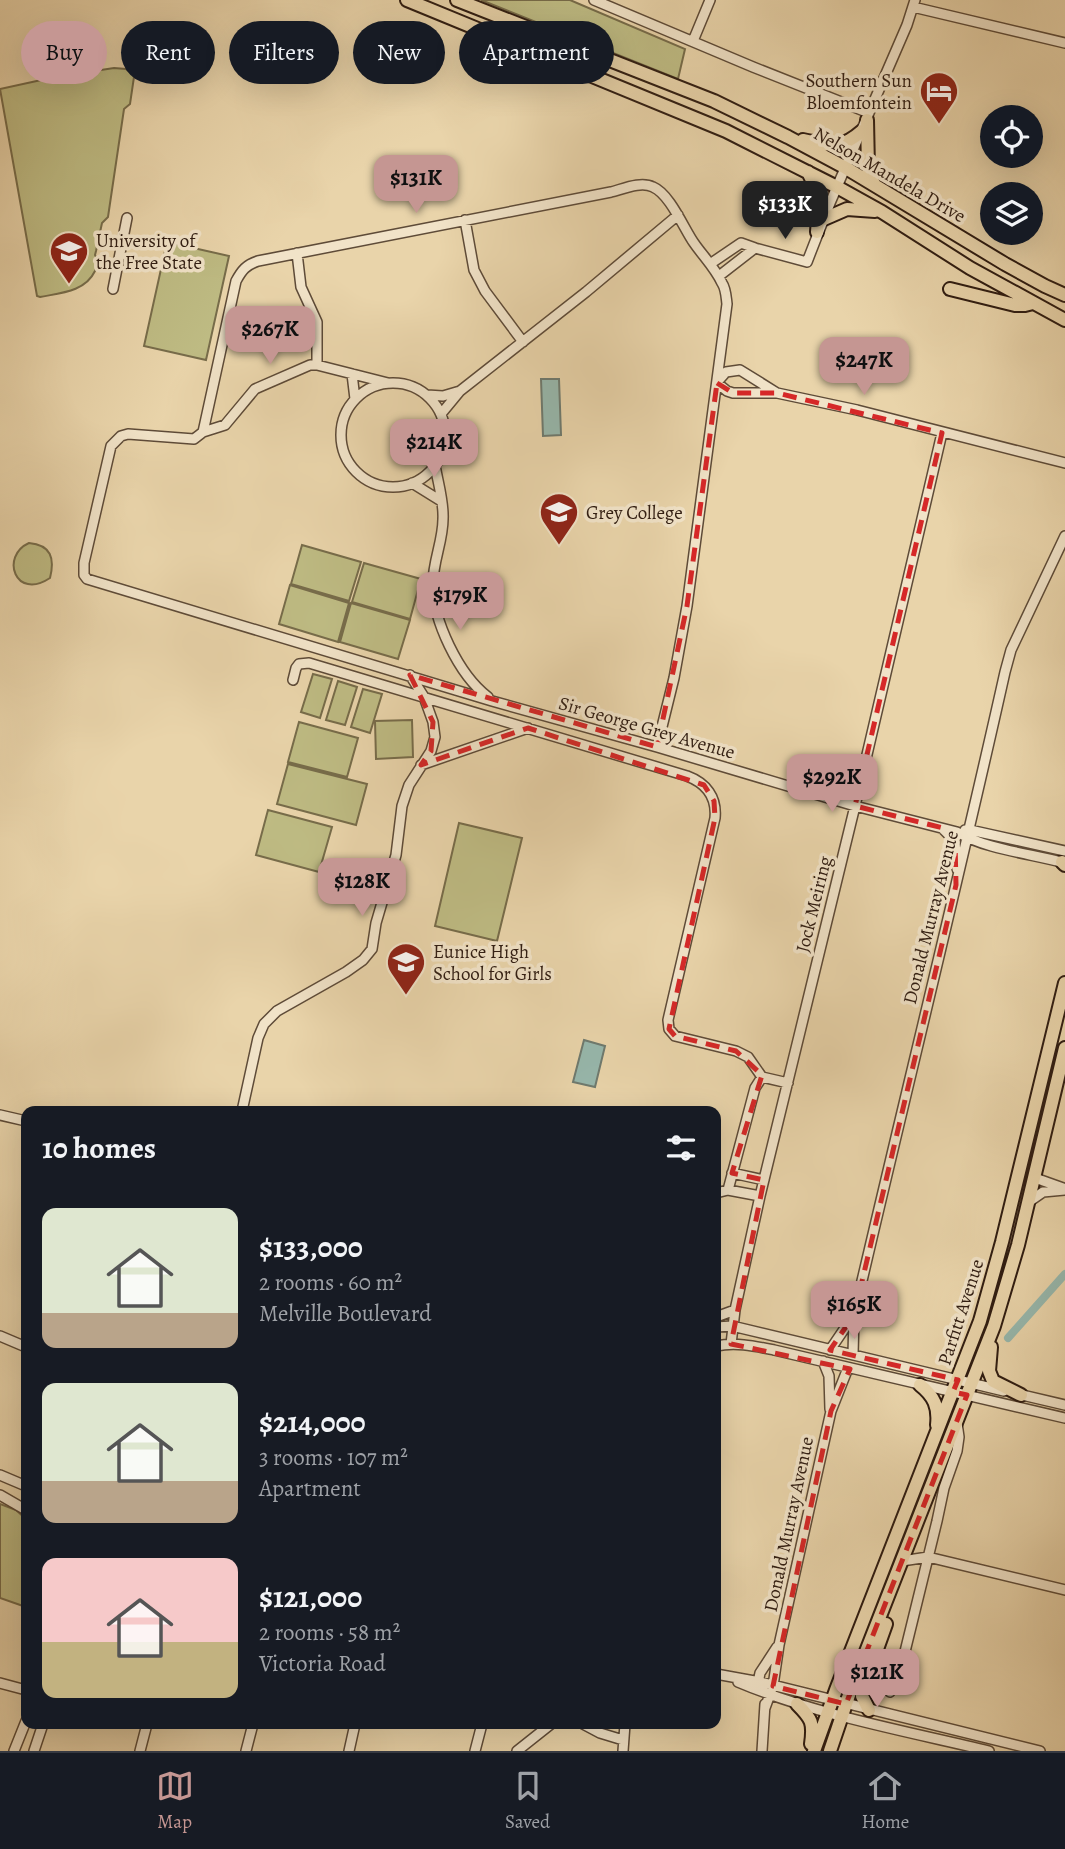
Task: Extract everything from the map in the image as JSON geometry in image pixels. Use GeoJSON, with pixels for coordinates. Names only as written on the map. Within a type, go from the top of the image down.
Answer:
{"type":"FeatureCollection","features":[{"type":"Feature","properties":{"kind":"highway","name":"Nelson Mandela Drive"},"geometry":{"type":"LineString","coordinates":[[407,0],[726,131],[882,212],[970,268],[1065,320]]}},
{"type":"Feature","properties":{"kind":"highway","name":"Nelson Mandela Drive"},"geometry":{"type":"LineString","coordinates":[[457,0],[714,101],[789,137],[874,184],[994,258],[1065,295]]}},
{"type":"Feature","properties":{"kind":"highway"},"geometry":{"type":"LineString","coordinates":[[789,137],[838,145],[851,140],[866,121]]}},
{"type":"Feature","properties":{"kind":"highway"},"geometry":{"type":"LineString","coordinates":[[866,121],[868,168],[874,184]]}},
{"type":"Feature","properties":{"kind":"highway"},"geometry":{"type":"LineString","coordinates":[[808,172],[818,199],[817,232]]}},
{"type":"Feature","properties":{"kind":"highway"},"geometry":{"type":"LineString","coordinates":[[824,219],[847,209],[882,212]]}},
{"type":"Feature","properties":{"kind":"highway"},"geometry":{"type":"LineString","coordinates":[[950,289],[1015,305],[1034,303]]}},
{"type":"Feature","properties":{"kind":"highway","name":"Parfitt Avenue"},"geometry":{"type":"LineString","coordinates":[[812,1751],[980,1321],[996,1268],[1065,983]]}},
{"type":"Feature","properties":{"kind":"highway","name":"Parfitt Avenue"},"geometry":{"type":"LineString","coordinates":[[830,1751],[994,1326],[1030,1200],[1065,1048]]}},
{"type":"Feature","properties":{"kind":"highway"},"geometry":{"type":"LineString","coordinates":[[1023,1153],[1035,1144],[1044,1106],[1056,1091]]}},
{"type":"Feature","properties":{"kind":"highway"},"geometry":{"type":"LineString","coordinates":[[996,1268],[1006,1254],[1023,1190],[1035,1178]]}},
{"type":"Feature","properties":{"kind":"highway"},"geometry":{"type":"LineString","coordinates":[[994,1326],[990,1375],[999,1385],[1021,1395]]}},
{"type":"Feature","properties":{"kind":"highway"},"geometry":{"type":"LineString","coordinates":[[920,1385],[929,1392],[935,1402],[938,1416],[935,1436]]}},
{"type":"Feature","properties":{"kind":"highway"},"geometry":{"type":"LineString","coordinates":[[869,1710],[862,1691],[892,1606],[895,1594],[893,1584]]}},
{"type":"Feature","properties":{"kind":"highway"},"geometry":{"type":"LineString","coordinates":[[797,1704],[812,1723],[812,1751]]}},
{"type":"Feature","properties":{"kind":"street"},"geometry":{"type":"LineString","coordinates":[[594,0],[753,67],[866,121]]}},
{"type":"Feature","properties":{"kind":"street"},"geometry":{"type":"LineString","coordinates":[[693,41],[710,0]]}},
{"type":"Feature","properties":{"kind":"street"},"geometry":{"type":"LineString","coordinates":[[710,264],[741,243],[807,262],[817,232],[914,3],[1065,43]]}},
{"type":"Feature","properties":{"kind":"street"},"geometry":{"type":"LineString","coordinates":[[388,383],[370,388],[355,399],[348,408],[341,428],[341,439],[347,459],[353,468],[370,482],[391,487],[412,484],[435,465],[442,454],[445,427],[435,404],[409,385],[388,383],[310,365],[255,389],[225,425],[203,432],[236,281],[247,265],[643,185],[658,189],[678,215],[692,241],[719,276],[727,304],[682,634],[657,747]]}},
{"type":"Feature","properties":{"kind":"street"},"geometry":{"type":"LineString","coordinates":[[441,414],[460,391],[678,215]]}},
{"type":"Feature","properties":{"kind":"street"},"geometry":{"type":"LineString","coordinates":[[113,289],[127,218]]}},
{"type":"Feature","properties":{"kind":"street"},"geometry":{"type":"LineString","coordinates":[[465,220],[474,270],[485,291],[523,342]]}},
{"type":"Feature","properties":{"kind":"street"},"geometry":{"type":"LineString","coordinates":[[719,276],[755,248]]}},
{"type":"Feature","properties":{"kind":"street"},"geometry":{"type":"LineString","coordinates":[[297,253],[301,287],[317,321],[317,365]]}},
{"type":"Feature","properties":{"kind":"street"},"geometry":{"type":"LineString","coordinates":[[722,349],[724,358],[734,370]]}},
{"type":"Feature","properties":{"kind":"street"},"geometry":{"type":"LineString","coordinates":[[717,383],[726,372],[734,370],[745,372],[778,393]]}},
{"type":"Feature","properties":{"kind":"street"},"geometry":{"type":"LineString","coordinates":[[352,374],[355,399]]}},
{"type":"Feature","properties":{"kind":"street"},"geometry":{"type":"LineString","coordinates":[[717,383],[733,393],[778,393],[858,410],[1065,463]]}},
{"type":"Feature","properties":{"kind":"street"},"geometry":{"type":"LineString","coordinates":[[427,396],[443,396],[460,391]]}},
{"type":"Feature","properties":{"kind":"street","name":"Sir George Grey Avenue"},"geometry":{"type":"LineString","coordinates":[[203,432],[194,439],[128,434],[111,446],[84,563],[83,575],[87,579],[492,701],[855,806],[1064,860]]}},
{"type":"Feature","properties":{"kind":"street","name":"Jock Meiring"},"geometry":{"type":"LineString","coordinates":[[731,1344],[735,1310],[760,1196],[942,433]]}},
{"type":"Feature","properties":{"kind":"street"},"geometry":{"type":"LineString","coordinates":[[435,465],[443,523],[432,582],[436,612],[461,667],[477,689],[492,701]]}},
{"type":"Feature","properties":{"kind":"street"},"geometry":{"type":"LineString","coordinates":[[412,484],[441,501]]}},
{"type":"Feature","properties":{"kind":"street","name":"Donald Murray Avenue"},"geometry":{"type":"LineString","coordinates":[[853,1355],[854,1315],[1011,650],[1065,536]]}},
{"type":"Feature","properties":{"kind":"street"},"geometry":{"type":"LineString","coordinates":[[293,680],[296,667],[309,663],[687,776],[705,785],[714,801],[715,818],[667,1020],[668,1029],[675,1036],[736,1051],[748,1058],[762,1076],[788,1083]]}},
{"type":"Feature","properties":{"kind":"street"},"geometry":{"type":"LineString","coordinates":[[243,1106],[258,1038],[268,1018],[346,972],[363,960],[372,949],[376,923],[396,855],[402,806],[409,785],[431,751],[435,737],[424,697],[410,675]]}},
{"type":"Feature","properties":{"kind":"street"},"geometry":{"type":"LineString","coordinates":[[421,765],[528,728]]}},
{"type":"Feature","properties":{"kind":"street"},"geometry":{"type":"LineString","coordinates":[[943,828],[955,841],[956,885]]}},
{"type":"Feature","properties":{"kind":"street","name":"Sir George Grey Avenue"},"geometry":{"type":"LineString","coordinates":[[969,834],[991,845],[1064,860]]}},
{"type":"Feature","properties":{"kind":"street"},"geometry":{"type":"LineString","coordinates":[[964,854],[973,848],[991,845]]}},
{"type":"Feature","properties":{"kind":"street"},"geometry":{"type":"LineString","coordinates":[[728,1190],[755,1088],[762,1076]]}},
{"type":"Feature","properties":{"kind":"street"},"geometry":{"type":"LineString","coordinates":[[0,1115],[21,1120]]}},
{"type":"Feature","properties":{"kind":"street"},"geometry":{"type":"LineString","coordinates":[[732,1172],[764,1180]]}},
{"type":"Feature","properties":{"kind":"street"},"geometry":{"type":"LineString","coordinates":[[1035,1178],[1065,1189]]}},
{"type":"Feature","properties":{"kind":"street"},"geometry":{"type":"LineString","coordinates":[[1030,1200],[1043,1192],[1065,1189]]}},
{"type":"Feature","properties":{"kind":"street"},"geometry":{"type":"LineString","coordinates":[[721,1192],[728,1190],[760,1196]]}},
{"type":"Feature","properties":{"kind":"street"},"geometry":{"type":"LineString","coordinates":[[721,1315],[735,1310]]}},
{"type":"Feature","properties":{"kind":"street","name":"Donald Murray Avenue"},"geometry":{"type":"LineString","coordinates":[[830,1350],[854,1315]]}},
{"type":"Feature","properties":{"kind":"street"},"geometry":{"type":"LineString","coordinates":[[721,1327],[732,1326],[958,1380],[970,1389],[1065,1418]]}},
{"type":"Feature","properties":{"kind":"street"},"geometry":{"type":"LineString","coordinates":[[0,1336],[21,1346]]}},
{"type":"Feature","properties":{"kind":"street"},"geometry":{"type":"LineString","coordinates":[[721,1345],[761,1348],[953,1392],[970,1389],[1021,1395],[1065,1405]]}},
{"type":"Feature","properties":{"kind":"street","name":"Donald Murray Avenue"},"geometry":{"type":"LineString","coordinates":[[823,1361],[829,1376],[831,1411]]}},
{"type":"Feature","properties":{"kind":"street","name":"Donald Murray Avenue"},"geometry":{"type":"LineString","coordinates":[[762,1751],[765,1689],[779,1646],[831,1411],[848,1368]]}},
{"type":"Feature","properties":{"kind":"street","name":"Parfitt Avenue"},"geometry":{"type":"LineString","coordinates":[[890,1692],[901,1672],[944,1488],[957,1451],[957,1421]]}},
{"type":"Feature","properties":{"kind":"street"},"geometry":{"type":"LineString","coordinates":[[0,1475],[21,1484]]}},
{"type":"Feature","properties":{"kind":"street"},"geometry":{"type":"LineString","coordinates":[[0,1495],[21,1507]]}},
{"type":"Feature","properties":{"kind":"street"},"geometry":{"type":"LineString","coordinates":[[902,1561],[928,1558],[1065,1590]]}},
{"type":"Feature","properties":{"kind":"street","name":"Donald Murray Avenue"},"geometry":{"type":"LineString","coordinates":[[765,1689],[759,1676],[779,1646]]}},
{"type":"Feature","properties":{"kind":"street"},"geometry":{"type":"LineString","coordinates":[[721,1676],[989,1751]]}},
{"type":"Feature","properties":{"kind":"street"},"geometry":{"type":"LineString","coordinates":[[0,1683],[21,1689]]}},
{"type":"Feature","properties":{"kind":"street"},"geometry":{"type":"LineString","coordinates":[[765,1689],[797,1704],[830,1706]]}},
{"type":"Feature","properties":{"kind":"street"},"geometry":{"type":"LineString","coordinates":[[764,1719],[765,1689]]}},
{"type":"Feature","properties":{"kind":"street"},"geometry":{"type":"LineString","coordinates":[[844,1709],[869,1710],[1040,1751]]}},
{"type":"Feature","properties":{"kind":"street"},"geometry":{"type":"LineString","coordinates":[[23,1729],[16,1748],[35,1751],[42,1729]]}},
{"type":"Feature","properties":{"kind":"street"},"geometry":{"type":"LineString","coordinates":[[140,1751],[146,1729]]}},
{"type":"Feature","properties":{"kind":"street"},"geometry":{"type":"LineString","coordinates":[[246,1751],[252,1729]]}},
{"type":"Feature","properties":{"kind":"street"},"geometry":{"type":"LineString","coordinates":[[349,1751],[354,1729]]}},
{"type":"Feature","properties":{"kind":"street"},"geometry":{"type":"LineString","coordinates":[[475,1751],[481,1729]]}},
{"type":"Feature","properties":{"kind":"street"},"geometry":{"type":"LineString","coordinates":[[517,1751],[545,1729]]}},
{"type":"Feature","properties":{"kind":"street"},"geometry":{"type":"LineString","coordinates":[[592,1729],[623,1740]]}},
{"type":"Feature","properties":{"kind":"street"},"geometry":{"type":"LineString","coordinates":[[623,1751],[624,1729]]}},
{"type":"Feature","properties":{"kind":"street"},"geometry":{"type":"LineString","coordinates":[[961,1732],[961,1744]]}},
{"type":"Feature","properties":{"kind":"highlighted area"},"geometry":{"type":"Polygon","coordinates":[[[717,383],[733,393],[777,393],[942,433],[855,806],[943,828],[955,841],[956,885],[854,1315],[830,1350],[958,1380],[953,1392],[967,1395],[846,1704],[773,1686],[831,1411],[850,1369],[731,1344],[764,1180],[732,1173],[762,1075],[736,1051],[675,1036],[669,1029],[715,818],[714,801],[704,785],[528,728],[421,765],[431,751],[433,722],[410,675],[657,747],[687,606],[717,383]]]}},
{"type":"Feature","properties":{"kind":"shaded area"},"geometry":{"type":"Polygon","coordinates":[[[481,0],[570,0],[685,49],[678,79],[614,53],[614,21],[533,21],[481,0]]]}},
{"type":"Feature","properties":{"kind":"shaded area"},"geometry":{"type":"Polygon","coordinates":[[[107,69],[121,69],[121,84],[133,84],[130,104],[124,109],[108,217],[102,223],[95,255],[97,266],[91,278],[78,287],[64,293],[40,297],[37,296],[0,89],[23,84],[107,84],[107,69]]]}},
{"type":"Feature","properties":{"kind":"shaded area"},"geometry":{"type":"Polygon","coordinates":[[[167,242],[229,256],[206,360],[144,346],[167,242]]]}},
{"type":"Feature","properties":{"kind":"shaded area"},"geometry":{"type":"Polygon","coordinates":[[[29,543],[42,547],[50,554],[50,578],[38,584],[28,584],[20,580],[14,566],[20,549],[29,543]]]}},
{"type":"Feature","properties":{"kind":"shaded area"},"geometry":{"type":"Polygon","coordinates":[[[302,545],[361,562],[349,601],[291,584],[302,545]]]}},
{"type":"Feature","properties":{"kind":"shaded area"},"geometry":{"type":"Polygon","coordinates":[[[364,563],[421,579],[410,619],[352,602],[364,563]]]}},
{"type":"Feature","properties":{"kind":"shaded area"},"geometry":{"type":"Polygon","coordinates":[[[290,585],[349,603],[338,642],[279,624],[290,585]]]}},
{"type":"Feature","properties":{"kind":"shaded area"},"geometry":{"type":"Polygon","coordinates":[[[351,603],[410,620],[398,659],[340,642],[351,603]]]}},
{"type":"Feature","properties":{"kind":"shaded area"},"geometry":{"type":"Polygon","coordinates":[[[313,674],[332,679],[320,718],[301,712],[313,674]]]}},
{"type":"Feature","properties":{"kind":"shaded area"},"geometry":{"type":"Polygon","coordinates":[[[338,681],[357,687],[345,725],[326,720],[338,681]]]}},
{"type":"Feature","properties":{"kind":"shaded area"},"geometry":{"type":"Polygon","coordinates":[[[363,689],[382,694],[370,733],[351,727],[363,689]]]}},
{"type":"Feature","properties":{"kind":"shaded area"},"geometry":{"type":"Polygon","coordinates":[[[412,720],[413,757],[376,759],[375,721],[412,720]]]}},
{"type":"Feature","properties":{"kind":"shaded area"},"geometry":{"type":"Polygon","coordinates":[[[299,722],[358,738],[347,777],[288,762],[299,722]]]}},
{"type":"Feature","properties":{"kind":"shaded area"},"geometry":{"type":"Polygon","coordinates":[[[288,764],[367,784],[356,825],[277,804],[288,764]]]}},
{"type":"Feature","properties":{"kind":"shaded area"},"geometry":{"type":"Polygon","coordinates":[[[268,810],[332,827],[319,872],[256,855],[268,810]]]}},
{"type":"Feature","properties":{"kind":"shaded area"},"geometry":{"type":"Polygon","coordinates":[[[459,823],[522,838],[497,941],[435,926],[459,823]]]}},
{"type":"Feature","properties":{"kind":"shaded area"},"geometry":{"type":"Polygon","coordinates":[[[0,1504],[21,1514],[21,1605],[0,1598],[0,1504]]]}},
{"type":"Feature","properties":{"kind":"water"},"geometry":{"type":"Polygon","coordinates":[[[541,379],[559,379],[561,435],[543,436],[541,379]]]}},
{"type":"Feature","properties":{"kind":"water"},"geometry":{"type":"Polygon","coordinates":[[[584,1040],[605,1046],[595,1087],[573,1082],[584,1040]]]}},
{"type":"Feature","properties":{"kind":"waterway"},"geometry":{"type":"LineString","coordinates":[[1008,1338],[1065,1274]]}},
{"type":"Feature","properties":{"kind":"place","name":"Southern Sun Bloemfontein"},"geometry":{"type":"Point","coordinates":[939,125]}},
{"type":"Feature","properties":{"kind":"place","name":"University of the Free State"},"geometry":{"type":"Point","coordinates":[69,285]}},
{"type":"Feature","properties":{"kind":"place","name":"Grey College"},"geometry":{"type":"Point","coordinates":[559,546]}},
{"type":"Feature","properties":{"kind":"place","name":"Eunice High School for Girls"},"geometry":{"type":"Point","coordinates":[406,996]}}]}
